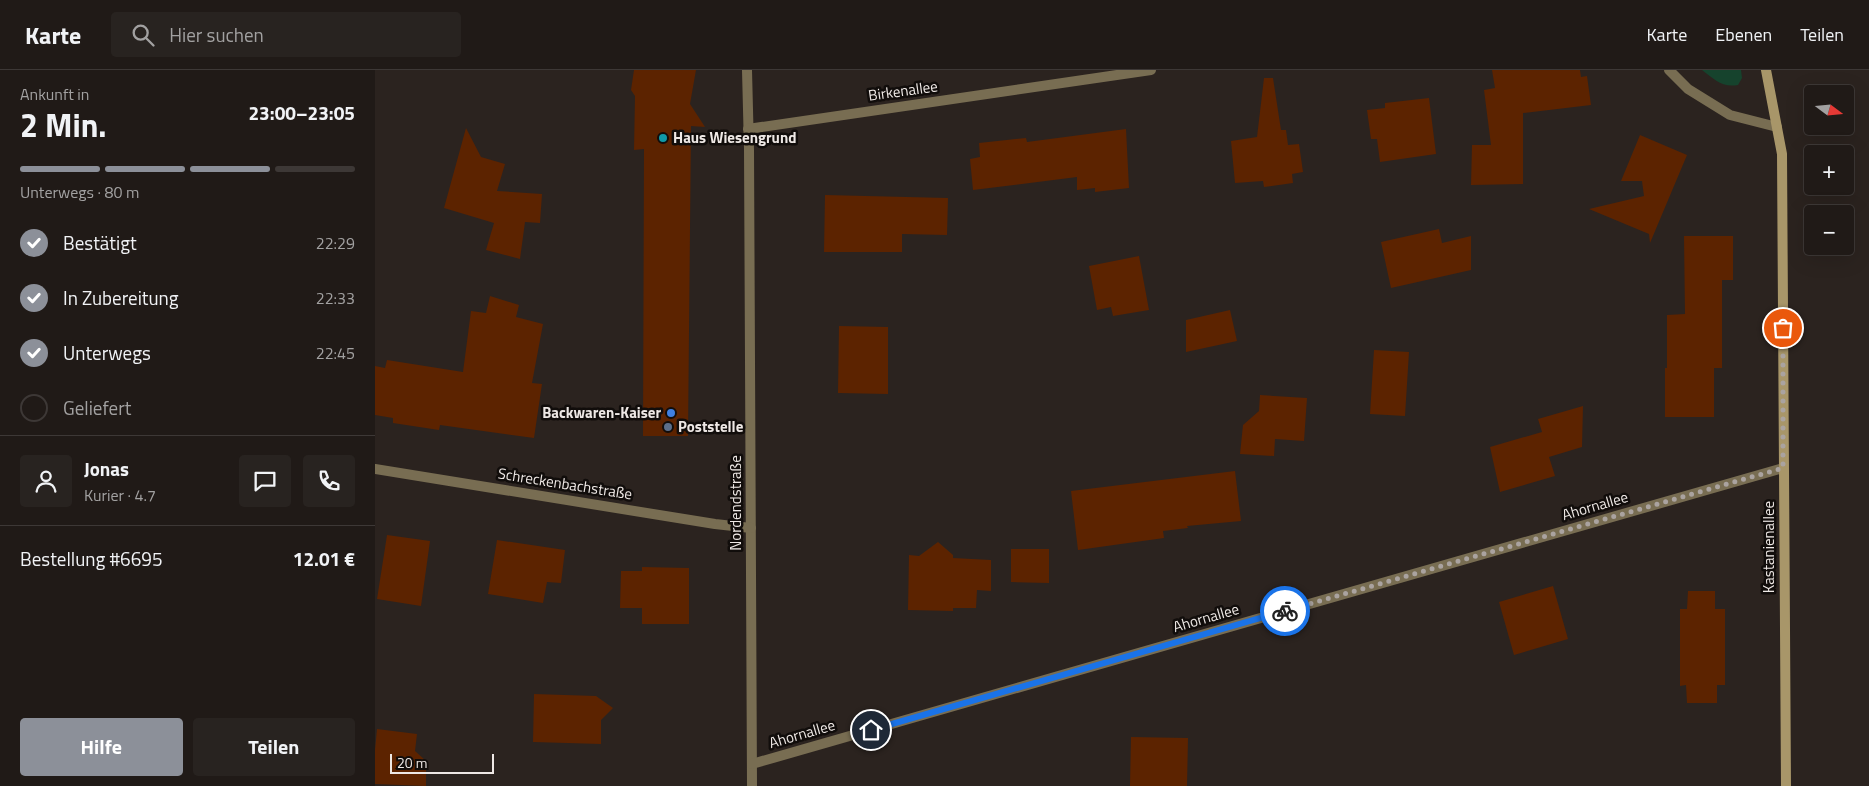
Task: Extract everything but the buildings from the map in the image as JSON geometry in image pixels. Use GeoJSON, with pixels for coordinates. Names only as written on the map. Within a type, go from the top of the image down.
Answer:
{"type":"FeatureCollection","features":[{"type":"Feature","properties":{"kind":"street","name":"Nordendstraße"},"geometry":{"type":"LineString","coordinates":[[747,70],[749,129],[752,786]]}},
{"type":"Feature","properties":{"kind":"street","name":"Birkenallee"},"geometry":{"type":"LineString","coordinates":[[749,129],[1151,70]]}},
{"type":"Feature","properties":{"kind":"street"},"geometry":{"type":"LineString","coordinates":[[1669,70],[1688,88],[1731,115],[1777,127]]}},
{"type":"Feature","properties":{"kind":"street","name":"Kastanienallee"},"geometry":{"type":"LineString","coordinates":[[1766,70],[1781,154],[1786,786]]}},
{"type":"Feature","properties":{"kind":"street","name":"Ahornallee"},"geometry":{"type":"LineString","coordinates":[[752,764],[1783,468]]}},
{"type":"Feature","properties":{"kind":"street","name":"Schreckenbachstraße"},"geometry":{"type":"LineString","coordinates":[[375,469],[751,528]]}},
{"type":"Feature","properties":{"kind":"green space"},"geometry":{"type":"Polygon","coordinates":[[[1702,70],[1741,70],[1742,78],[1738,85],[1727,85],[1719,82],[1702,70]]]}},
{"type":"Feature","properties":{"kind":"way so far"},"geometry":{"type":"LineString","coordinates":[[1285,611],[1783,468],[1783,328]]}},
{"type":"Feature","properties":{"kind":"place","name":"Haus Wiesengrund"},"geometry":{"type":"Point","coordinates":[663,138]}},
{"type":"Feature","properties":{"kind":"place","name":"Backwaren-Kaiser"},"geometry":{"type":"Point","coordinates":[671,413]}},
{"type":"Feature","properties":{"kind":"place","name":"Poststelle"},"geometry":{"type":"Point","coordinates":[668,427]}},
{"type":"Feature","properties":{"kind":"route"},"geometry":{"type":"LineString","coordinates":[[871,730],[1285,611]]}}]}
